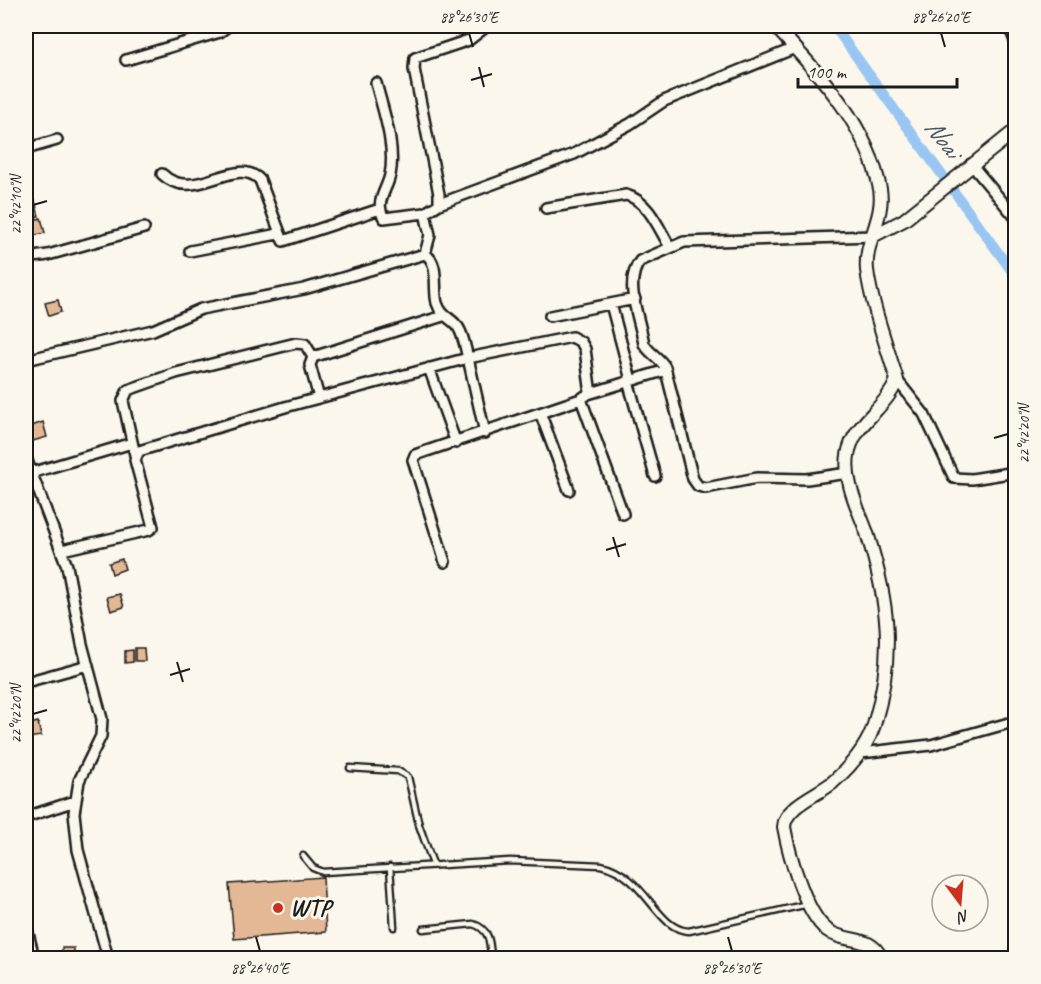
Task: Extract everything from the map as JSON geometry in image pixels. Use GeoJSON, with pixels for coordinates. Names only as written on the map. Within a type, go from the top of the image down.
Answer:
{"type":"FeatureCollection","features":[{"type":"Feature","properties":{"kind":"street"},"geometry":{"type":"LineString","coordinates":[[126,60],[220,32],[228,26]]}},
{"type":"Feature","properties":{"kind":"street"},"geometry":{"type":"LineString","coordinates":[[439,204],[436,176],[414,69],[415,58],[469,40],[487,26]]}},
{"type":"Feature","properties":{"kind":"street"},"geometry":{"type":"LineString","coordinates":[[775,26],[821,76],[852,118],[880,188],[882,209],[873,236],[867,268],[897,380],[928,420],[954,478],[972,479],[1016,472]]}},
{"type":"Feature","properties":{"kind":"street"},"geometry":{"type":"LineString","coordinates":[[1009,26],[1016,42]]}},
{"type":"Feature","properties":{"kind":"street"},"geometry":{"type":"LineString","coordinates":[[376,83],[392,161],[380,209],[384,218],[425,213],[439,204],[574,153],[630,124],[664,101],[795,48]]}},
{"type":"Feature","properties":{"kind":"street"},"geometry":{"type":"LineString","coordinates":[[848,473],[807,479],[764,477],[706,488],[698,486],[693,479],[666,370],[660,357],[649,351],[644,344],[632,286],[635,267],[648,256],[684,242],[873,236],[904,220],[1016,130]]}},
{"type":"Feature","properties":{"kind":"street"},"geometry":{"type":"LineString","coordinates":[[26,149],[57,140]]}},
{"type":"Feature","properties":{"kind":"street"},"geometry":{"type":"LineString","coordinates":[[969,166],[1016,218]]}},
{"type":"Feature","properties":{"kind":"street"},"geometry":{"type":"LineString","coordinates":[[162,174],[169,182],[188,186],[244,172],[254,173],[260,180],[278,234],[283,241],[380,209]]}},
{"type":"Feature","properties":{"kind":"street"},"geometry":{"type":"LineString","coordinates":[[546,208],[626,195],[635,197],[643,204],[670,247]]}},
{"type":"Feature","properties":{"kind":"street"},"geometry":{"type":"LineString","coordinates":[[425,213],[430,235],[425,254]]}},
{"type":"Feature","properties":{"kind":"street"},"geometry":{"type":"LineString","coordinates":[[26,258],[48,255],[144,228]]}},
{"type":"Feature","properties":{"kind":"street"},"geometry":{"type":"LineString","coordinates":[[190,251],[278,234]]}},
{"type":"Feature","properties":{"kind":"street"},"geometry":{"type":"LineString","coordinates":[[425,254],[432,261],[436,301],[443,316],[457,326],[462,334],[484,433]]}},
{"type":"Feature","properties":{"kind":"street"},"geometry":{"type":"LineString","coordinates":[[26,360],[153,330],[201,309],[304,290],[425,254]]}},
{"type":"Feature","properties":{"kind":"street"},"geometry":{"type":"LineString","coordinates":[[549,316],[635,299]]}},
{"type":"Feature","properties":{"kind":"street"},"geometry":{"type":"LineString","coordinates":[[610,304],[655,476]]}},
{"type":"Feature","properties":{"kind":"street"},"geometry":{"type":"LineString","coordinates":[[313,357],[443,316]]}},
{"type":"Feature","properties":{"kind":"street"},"geometry":{"type":"LineString","coordinates":[[135,455],[175,439],[429,368],[572,337],[581,342],[585,350],[590,387],[585,397],[623,514]]}},
{"type":"Feature","properties":{"kind":"street"},"geometry":{"type":"LineString","coordinates":[[62,550],[149,530],[153,527],[123,401],[124,395],[134,387],[176,373],[296,343],[305,344],[313,357]]}},
{"type":"Feature","properties":{"kind":"street"},"geometry":{"type":"LineString","coordinates":[[313,357],[310,365],[320,398]]}},
{"type":"Feature","properties":{"kind":"street"},"geometry":{"type":"LineString","coordinates":[[429,368],[456,443]]}},
{"type":"Feature","properties":{"kind":"street"},"geometry":{"type":"LineString","coordinates":[[445,562],[413,460],[419,452],[456,443],[541,415],[585,397],[666,370]]}},
{"type":"Feature","properties":{"kind":"street"},"geometry":{"type":"LineString","coordinates":[[881,958],[875,948],[868,943],[845,938],[826,929],[808,904],[785,834],[784,820],[791,812],[831,783],[861,753],[873,727],[885,683],[889,639],[888,619],[848,473],[848,456],[854,436],[891,395],[897,380]]}},
{"type":"Feature","properties":{"kind":"street"},"geometry":{"type":"LineString","coordinates":[[541,415],[569,490]]}},
{"type":"Feature","properties":{"kind":"street"},"geometry":{"type":"LineString","coordinates":[[31,473],[132,443]]}},
{"type":"Feature","properties":{"kind":"street"},"geometry":{"type":"LineString","coordinates":[[26,458],[62,550],[103,728],[79,781],[75,801],[75,833],[108,958]]}},
{"type":"Feature","properties":{"kind":"street"},"geometry":{"type":"LineString","coordinates":[[26,682],[88,665]]}},
{"type":"Feature","properties":{"kind":"street"},"geometry":{"type":"LineString","coordinates":[[861,753],[931,745],[1016,721]]}},
{"type":"Feature","properties":{"kind":"street"},"geometry":{"type":"LineString","coordinates":[[26,817],[75,801]]}},
{"type":"Feature","properties":{"kind":"street"},"geometry":{"type":"LineString","coordinates":[[26,925],[34,958]]}},
{"type":"Feature","properties":{"kind":"lane"},"geometry":{"type":"LineString","coordinates":[[350,768],[398,771],[408,777],[417,818],[433,864]]}},
{"type":"Feature","properties":{"kind":"lane"},"geometry":{"type":"LineString","coordinates":[[303,856],[313,868],[323,872],[510,861],[611,867],[632,880],[667,922],[680,931],[689,931],[808,904]]}},
{"type":"Feature","properties":{"kind":"lane"},"geometry":{"type":"LineString","coordinates":[[390,867],[394,927]]}},
{"type":"Feature","properties":{"kind":"lane"},"geometry":{"type":"LineString","coordinates":[[423,929],[473,924],[480,926],[489,939],[491,958]]}},
{"type":"Feature","properties":{"kind":"building"},"geometry":{"type":"Polygon","coordinates":[[[35,201],[39,216],[26,219],[26,203],[35,201]]]}},
{"type":"Feature","properties":{"kind":"building"},"geometry":{"type":"Polygon","coordinates":[[[41,218],[45,233],[31,236],[27,222],[41,218]]]}},
{"type":"Feature","properties":{"kind":"building"},"geometry":{"type":"Polygon","coordinates":[[[58,300],[61,312],[49,316],[45,303],[58,300]]]}},
{"type":"Feature","properties":{"kind":"building"},"geometry":{"type":"Polygon","coordinates":[[[43,422],[47,437],[26,443],[26,428],[43,422]]]}},
{"type":"Feature","properties":{"kind":"building"},"geometry":{"type":"Polygon","coordinates":[[[122,559],[125,569],[112,574],[109,563],[122,559]]]}},
{"type":"Feature","properties":{"kind":"building"},"geometry":{"type":"Polygon","coordinates":[[[120,594],[124,607],[111,611],[107,597],[120,594]]]}},
{"type":"Feature","properties":{"kind":"building"},"geometry":{"type":"Polygon","coordinates":[[[135,648],[144,648],[145,661],[135,661],[135,648]]]}},
{"type":"Feature","properties":{"kind":"building"},"geometry":{"type":"Polygon","coordinates":[[[133,650],[133,662],[125,663],[125,651],[133,650]]]}},
{"type":"Feature","properties":{"kind":"building"},"geometry":{"type":"Polygon","coordinates":[[[38,722],[41,736],[29,738],[26,725],[38,722]]]}},
{"type":"Feature","properties":{"kind":"building","name":"WTP"},"geometry":{"type":"Polygon","coordinates":[[[323,877],[326,932],[234,939],[229,884],[323,877]]]}},
{"type":"Feature","properties":{"kind":"building"},"geometry":{"type":"Polygon","coordinates":[[[62,948],[74,948],[74,958],[62,958],[62,948]]]}},
{"type":"Feature","properties":{"kind":"waterway","name":"Noai"},"geometry":{"type":"LineString","coordinates":[[834,26],[1016,277]]}},
{"type":"Feature","properties":{"kind":"place","name":"WTP"},"geometry":{"type":"Point","coordinates":[278,908]}}]}
